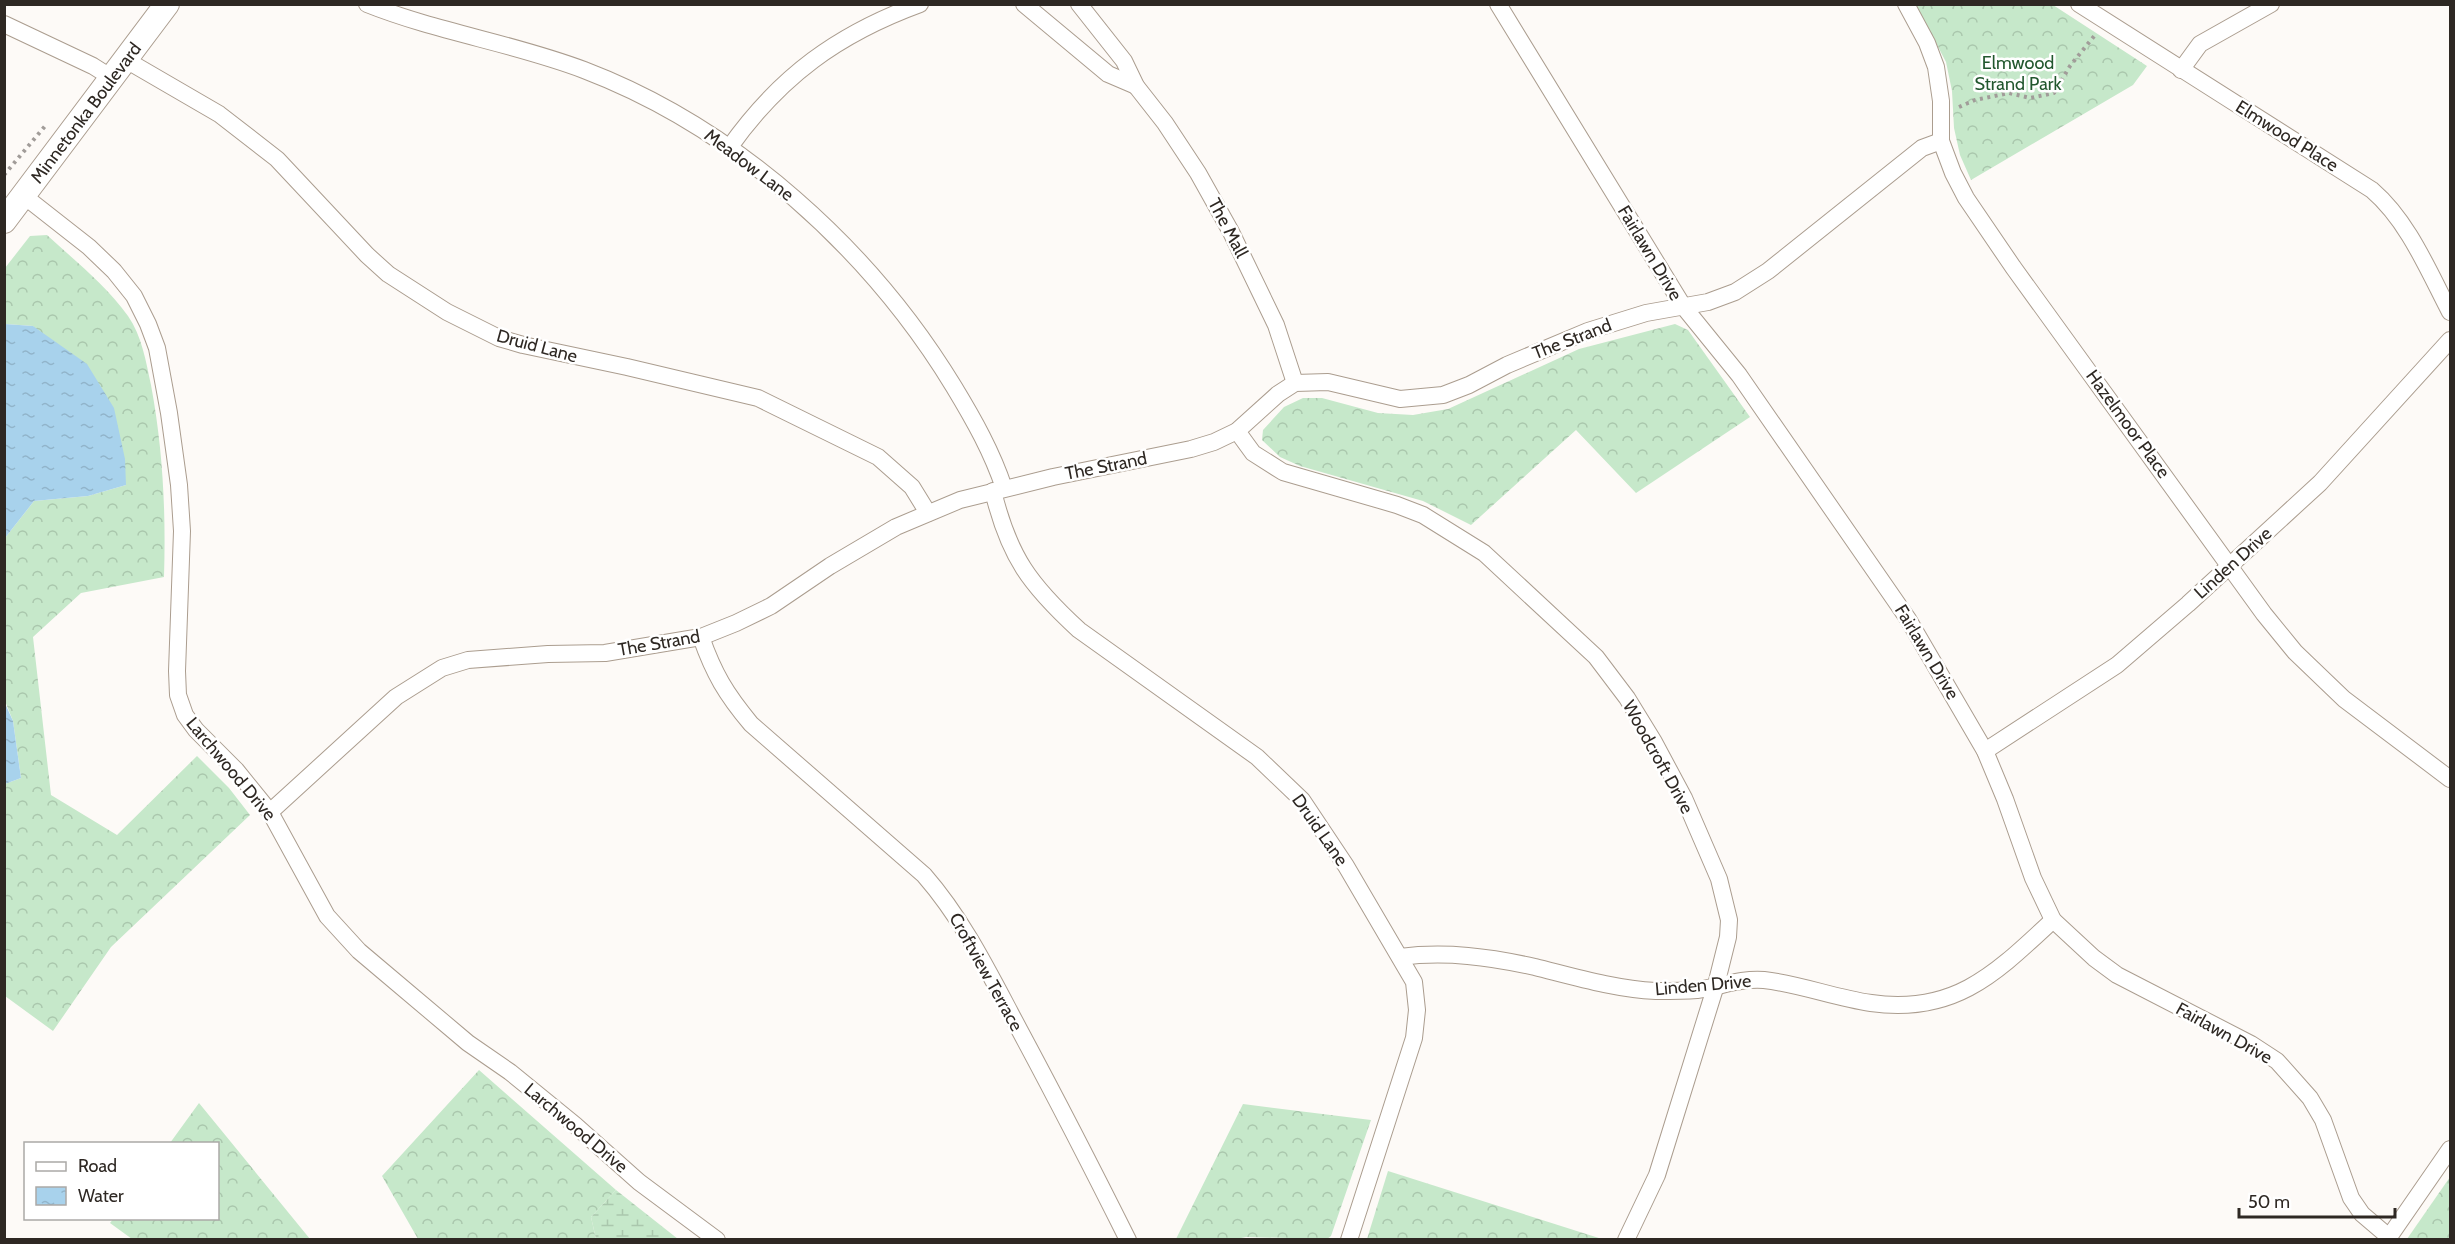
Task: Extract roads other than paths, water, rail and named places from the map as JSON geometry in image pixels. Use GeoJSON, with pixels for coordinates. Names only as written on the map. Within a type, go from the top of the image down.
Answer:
{"type":"FeatureCollection","features":[{"type":"Feature","properties":{"kind":"main road","name":"Minnetonka Boulevard"},"geometry":{"type":"LineString","coordinates":[[4,221],[167,4]]}},
{"type":"Feature","properties":{"kind":"street","name":"Meadow Lane"},"geometry":{"type":"LineString","coordinates":[[367,4],[402,18],[511,46],[586,70],[669,111],[729,148],[796,200],[828,229],[859,260],[904,313],[937,358],[995,460],[999,490]]}},
{"type":"Feature","properties":{"kind":"street"},"geometry":{"type":"LineString","coordinates":[[729,148],[764,104],[828,48],[887,16],[920,4]]}},
{"type":"Feature","properties":{"kind":"street","name":"The Mall"},"geometry":{"type":"LineString","coordinates":[[1024,4],[1108,74],[1136,86]]}},
{"type":"Feature","properties":{"kind":"street","name":"The Mall"},"geometry":{"type":"LineString","coordinates":[[1079,4],[1124,61],[1136,86],[1165,123],[1198,173],[1231,232],[1276,325],[1295,383]]}},
{"type":"Feature","properties":{"kind":"street","name":"Fairlawn Drive"},"geometry":{"type":"LineString","coordinates":[[1498,4],[1683,306],[1739,375],[1908,619],[1985,751],[2005,799],[2032,878],[2053,920],[2094,958],[2118,975],[2251,1044],[2277,1061],[2300,1085],[2323,1120],[2351,1198],[2362,1214],[2388,1238]]}},
{"type":"Feature","properties":{"kind":"street","name":"Hazelmoor Place"},"geometry":{"type":"LineString","coordinates":[[1906,4],[1927,43],[1936,67],[1942,114],[1941,141],[1953,173],[1980,218],[2270,622],[2295,652],[2352,705],[2451,779]]}},
{"type":"Feature","properties":{"kind":"street","name":"Elmwood Place"},"geometry":{"type":"LineString","coordinates":[[2079,4],[2355,178],[2387,203],[2409,235],[2451,312]]}},
{"type":"Feature","properties":{"kind":"street"},"geometry":{"type":"LineString","coordinates":[[2181,70],[2200,44],[2271,4]]}},
{"type":"Feature","properties":{"kind":"street","name":"Druid Lane"},"geometry":{"type":"LineString","coordinates":[[4,24],[93,66],[119,69],[219,114],[277,159],[387,274],[447,312],[499,338],[523,345],[758,398],[878,457],[912,488],[928,513]]}},
{"type":"Feature","properties":{"kind":"street","name":"The Strand"},"geometry":{"type":"LineString","coordinates":[[270,812],[396,697],[442,668],[468,660],[548,654],[605,653],[701,637],[771,606],[830,566],[896,527],[928,513],[960,500],[999,490],[1191,449],[1214,442],[1238,431],[1278,394],[1295,383],[1328,382],[1375,395],[1400,399],[1443,395],[1588,331],[1646,313],[1708,302],[1735,292],[1768,271],[1922,148],[1941,141]]}},
{"type":"Feature","properties":{"kind":"street","name":"Larchwood Drive"},"geometry":{"type":"LineString","coordinates":[[24,196],[89,247],[114,271],[134,296],[157,348],[179,485],[182,531],[177,671],[178,695],[185,716],[236,770],[270,812],[327,916],[359,951],[468,1043],[510,1072],[639,1182],[717,1239]]}},
{"type":"Feature","properties":{"kind":"street","name":"Linden Drive"},"geometry":{"type":"LineString","coordinates":[[1985,751],[2117,665],[2188,604],[2320,483],[2451,340]]}},
{"type":"Feature","properties":{"kind":"street","name":"Woodcroft Drive"},"geometry":{"type":"LineString","coordinates":[[1238,431],[1253,453],[1283,472],[1397,505],[1423,515],[1468,542],[1551,614],[1596,657],[1627,698],[1654,741],[1684,798],[1719,879],[1729,920],[1728,937],[1716,986],[1657,1175],[1626,1239]]}},
{"type":"Feature","properties":{"kind":"street","name":"Druid Lane"},"geometry":{"type":"LineString","coordinates":[[999,490],[998,513],[1018,563],[1040,591],[1079,630],[1257,757],[1290,788],[1320,825],[1414,982],[1417,1010],[1413,1038],[1348,1239]]}},
{"type":"Feature","properties":{"kind":"street","name":"Croftview Terrace"},"geometry":{"type":"LineString","coordinates":[[701,637],[727,696],[752,724],[924,875],[942,896],[967,932],[992,977],[1128,1239]]}},
{"type":"Feature","properties":{"kind":"street","name":"Linden Drive"},"geometry":{"type":"LineString","coordinates":[[1400,957],[1454,954],[1532,967],[1596,982],[1656,991],[1696,990],[1744,980],[1764,980],[1871,1003],[1904,1005],[1932,1002],[1957,994],[1984,980],[2003,966],[2053,920]]}},
{"type":"Feature","properties":{"kind":"street"},"geometry":{"type":"LineString","coordinates":[[2388,1238],[2451,1149]]}},
{"type":"Feature","properties":{"kind":"water"},"geometry":{"type":"Polygon","coordinates":[[[5,324],[33,326],[87,364],[114,408],[125,459],[126,485],[88,496],[34,501],[5,538],[5,324]]]}},
{"type":"Feature","properties":{"kind":"water"},"geometry":{"type":"Polygon","coordinates":[[[4,701],[13,721],[21,778],[5,784],[4,701]]]}},
{"type":"Feature","properties":{"kind":"park label","name":"Elmwood Strand Park"},"geometry":{"type":"Point","coordinates":[2018,73]}}]}
